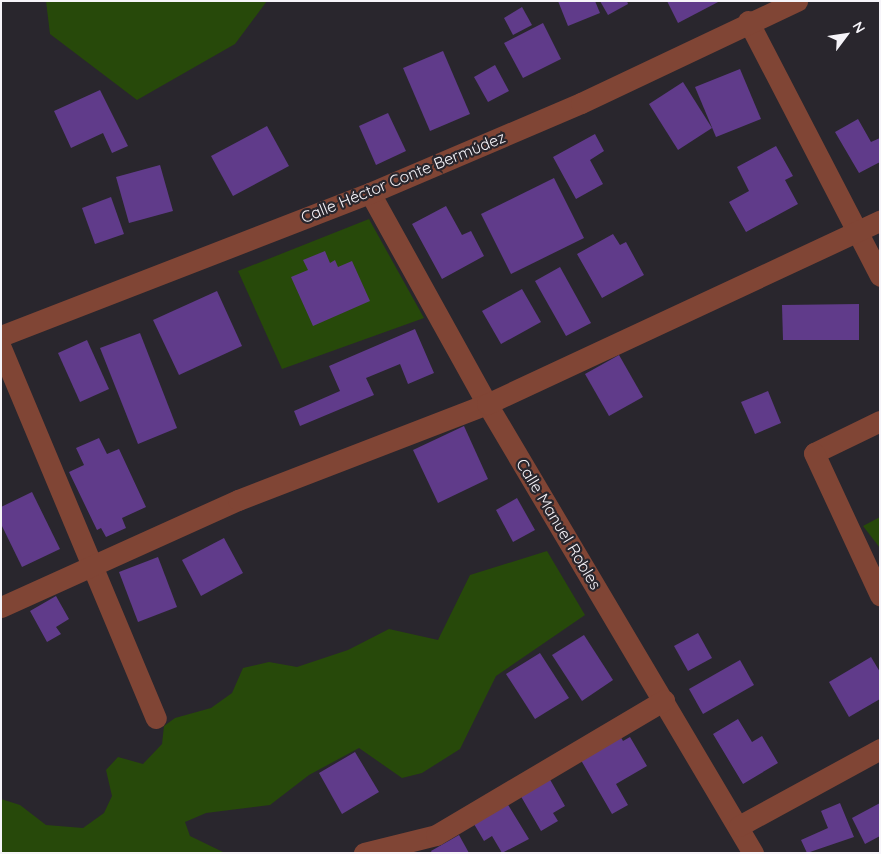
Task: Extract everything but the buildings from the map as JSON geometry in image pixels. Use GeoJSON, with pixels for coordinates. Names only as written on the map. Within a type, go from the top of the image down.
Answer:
{"type":"FeatureCollection","features":[{"type":"Feature","properties":{"kind":"street","name":"Calle Héctor Conte Bermúdez"},"geometry":{"type":"LineString","coordinates":[[1,336],[370,193],[581,103],[784,4]]}},
{"type":"Feature","properties":{"kind":"street"},"geometry":{"type":"LineString","coordinates":[[748,21],[880,276]]}},
{"type":"Feature","properties":{"kind":"street","name":"Calle Manuel Robles"},"geometry":{"type":"LineString","coordinates":[[370,193],[487,404],[739,826],[753,853]]}},
{"type":"Feature","properties":{"kind":"street"},"geometry":{"type":"LineString","coordinates":[[1,607],[91,564],[238,500],[487,404],[700,301],[880,221]]}},
{"type":"Feature","properties":{"kind":"street"},"geometry":{"type":"LineString","coordinates":[[1,348],[156,718]]}},
{"type":"Feature","properties":{"kind":"street"},"geometry":{"type":"LineString","coordinates":[[880,421],[814,453],[880,596]]}},
{"type":"Feature","properties":{"kind":"street"},"geometry":{"type":"LineString","coordinates":[[364,853],[436,835],[664,700]]}},
{"type":"Feature","properties":{"kind":"street"},"geometry":{"type":"LineString","coordinates":[[739,826],[880,749]]}},
{"type":"Feature","properties":{"kind":"green space"},"geometry":{"type":"Polygon","coordinates":[[[46,1],[267,1],[235,44],[137,100],[50,34],[46,1]]]}},
{"type":"Feature","properties":{"kind":"green space"},"geometry":{"type":"Polygon","coordinates":[[[369,219],[424,318],[282,369],[238,271],[369,219]]]}},
{"type":"Feature","properties":{"kind":"green space"},"geometry":{"type":"Polygon","coordinates":[[[880,517],[880,548],[863,526],[880,517]]]}},
{"type":"Feature","properties":{"kind":"green space"},"geometry":{"type":"Polygon","coordinates":[[[547,551],[585,615],[496,676],[460,749],[422,773],[402,778],[359,748],[309,775],[270,805],[206,813],[185,822],[190,836],[225,853],[1,853],[1,799],[20,805],[46,825],[83,828],[104,813],[112,796],[106,770],[118,757],[143,764],[162,744],[164,726],[175,718],[211,708],[232,693],[243,668],[269,662],[297,667],[348,650],[389,629],[438,640],[470,575],[547,551]]]}}]}
